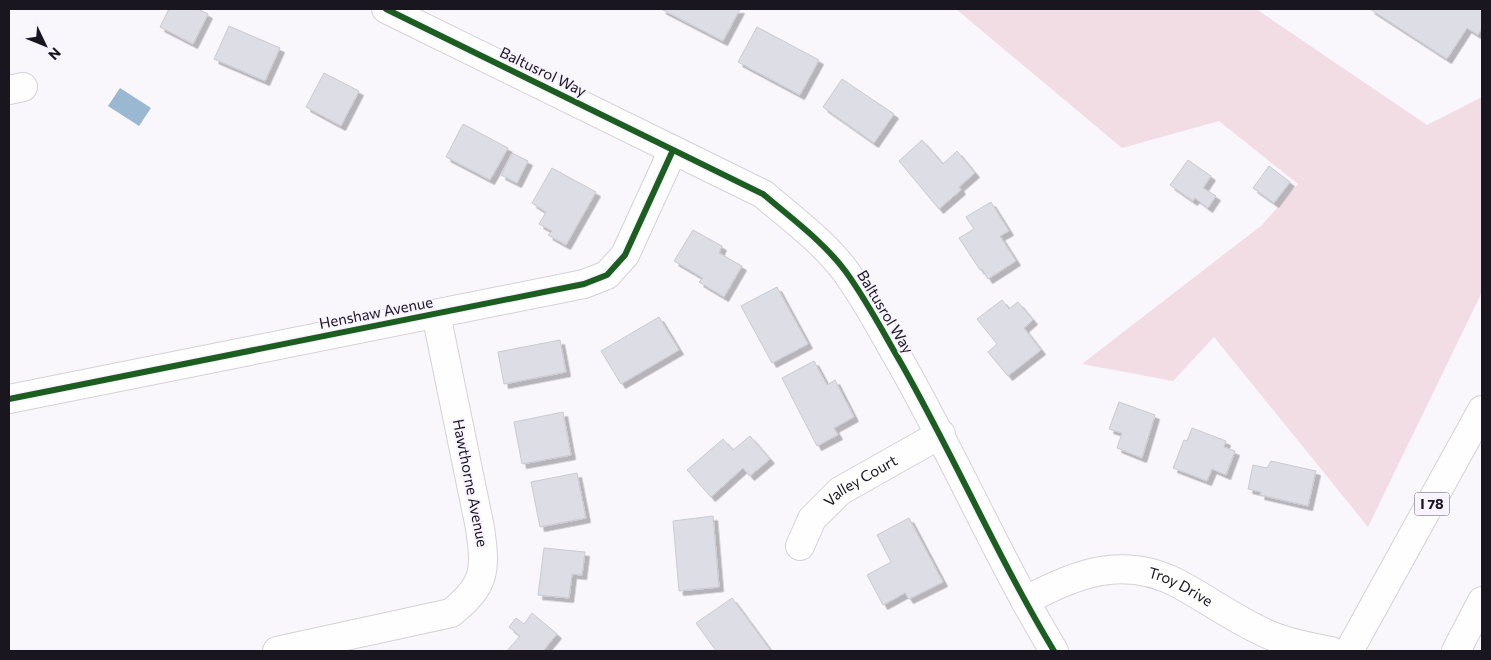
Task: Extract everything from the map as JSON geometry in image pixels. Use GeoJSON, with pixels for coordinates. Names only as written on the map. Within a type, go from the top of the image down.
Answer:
{"type":"FeatureCollection","features":[{"type":"Feature","properties":{"kind":"main road","name":"Baltusrol Way"},"geometry":{"type":"LineString","coordinates":[[386,9],[763,194],[805,230],[845,270],[872,312],[941,434],[1025,601],[1054,651]]}},
{"type":"Feature","properties":{"kind":"main road","name":"Henshaw Avenue"},"geometry":{"type":"LineString","coordinates":[[9,399],[584,284],[607,275],[625,255],[673,150]]}},
{"type":"Feature","properties":{"kind":"main road","name":"Hawthorne Avenue"},"geometry":{"type":"LineString","coordinates":[[278,651],[451,613],[470,598],[481,579],[484,556],[480,528],[436,314]]}},
{"type":"Feature","properties":{"kind":"main road","name":"I 78"},"geometry":{"type":"LineString","coordinates":[[1349,651],[1482,410]]}},
{"type":"Feature","properties":{"kind":"main road","name":"Valley Court"},"geometry":{"type":"LineString","coordinates":[[800,546],[812,519],[840,491],[941,434]]}},
{"type":"Feature","properties":{"kind":"main road","name":"Troy Drive"},"geometry":{"type":"LineString","coordinates":[[1025,601],[1058,583],[1085,573],[1114,568],[1146,572],[1177,583],[1256,629],[1304,646],[1331,651]]}},
{"type":"Feature","properties":{"kind":"main road"},"geometry":{"type":"LineString","coordinates":[[1456,651],[1482,601]]}},
{"type":"Feature","properties":{"kind":"shaded area"},"geometry":{"type":"Polygon","coordinates":[[[956,9],[1256,9],[1427,125],[1482,97],[1482,292],[1368,527],[1214,337],[1173,381],[1082,364],[1262,225],[1298,184],[1219,121],[1122,148],[956,9]]]}},
{"type":"Feature","properties":{"kind":"water"},"geometry":{"type":"Polygon","coordinates":[[[120,88],[151,108],[139,126],[108,106],[120,88]]]}},
{"type":"Feature","properties":{"kind":"building"},"geometry":{"type":"Polygon","coordinates":[[[169,9],[198,9],[208,14],[193,44],[160,27],[169,9]]]}},
{"type":"Feature","properties":{"kind":"building"},"geometry":{"type":"Polygon","coordinates":[[[661,9],[740,9],[723,41],[661,9]]]}},
{"type":"Feature","properties":{"kind":"building"},"geometry":{"type":"Polygon","coordinates":[[[1370,9],[1482,9],[1482,28],[1478,35],[1467,28],[1447,59],[1370,9]]]}},
{"type":"Feature","properties":{"kind":"building"},"geometry":{"type":"Polygon","coordinates":[[[229,26],[280,48],[265,81],[214,59],[229,26]]]}},
{"type":"Feature","properties":{"kind":"building"},"geometry":{"type":"Polygon","coordinates":[[[757,27],[819,60],[800,95],[738,62],[757,27]]]}},
{"type":"Feature","properties":{"kind":"building"},"geometry":{"type":"Polygon","coordinates":[[[324,73],[359,91],[341,126],[306,107],[324,73]]]}},
{"type":"Feature","properties":{"kind":"building"},"geometry":{"type":"Polygon","coordinates":[[[842,79],[894,114],[874,143],[823,107],[842,79]]]}},
{"type":"Feature","properties":{"kind":"building"},"geometry":{"type":"Polygon","coordinates":[[[463,124],[508,148],[490,180],[446,157],[463,124]]]}},
{"type":"Feature","properties":{"kind":"building"},"geometry":{"type":"Polygon","coordinates":[[[922,140],[943,164],[957,151],[975,173],[959,187],[961,190],[939,209],[899,161],[922,140]]]}},
{"type":"Feature","properties":{"kind":"building"},"geometry":{"type":"Polygon","coordinates":[[[512,153],[528,161],[517,183],[501,175],[512,153]]]}},
{"type":"Feature","properties":{"kind":"building"},"geometry":{"type":"Polygon","coordinates":[[[1188,160],[1211,176],[1203,188],[1216,196],[1208,208],[1195,198],[1193,201],[1170,185],[1188,160]]]}},
{"type":"Feature","properties":{"kind":"building"},"geometry":{"type":"Polygon","coordinates":[[[1269,166],[1290,182],[1274,203],[1253,188],[1269,166]]]}},
{"type":"Feature","properties":{"kind":"building"},"geometry":{"type":"Polygon","coordinates":[[[552,168],[596,192],[566,245],[548,235],[552,231],[539,224],[546,212],[532,203],[552,168]]]}},
{"type":"Feature","properties":{"kind":"building"},"geometry":{"type":"Polygon","coordinates":[[[991,202],[1009,231],[1000,236],[1016,261],[988,279],[959,238],[974,229],[966,217],[991,202]]]}},
{"type":"Feature","properties":{"kind":"building"},"geometry":{"type":"Polygon","coordinates":[[[693,230],[722,246],[719,253],[742,266],[724,297],[699,282],[703,278],[674,261],[693,230]]]}},
{"type":"Feature","properties":{"kind":"building"},"geometry":{"type":"Polygon","coordinates":[[[777,287],[808,344],[772,363],[741,306],[777,287]]]}},
{"type":"Feature","properties":{"kind":"building"},"geometry":{"type":"Polygon","coordinates":[[[1002,300],[1009,309],[1018,302],[1033,320],[1024,328],[1041,350],[1008,376],[988,352],[997,344],[977,319],[1002,300]]]}},
{"type":"Feature","properties":{"kind":"building"},"geometry":{"type":"Polygon","coordinates":[[[659,317],[679,350],[621,384],[601,351],[659,317]]]}},
{"type":"Feature","properties":{"kind":"building"},"geometry":{"type":"Polygon","coordinates":[[[560,340],[566,372],[504,384],[498,352],[560,340]]]}},
{"type":"Feature","properties":{"kind":"building"},"geometry":{"type":"Polygon","coordinates":[[[814,361],[827,385],[835,380],[854,417],[834,428],[838,435],[817,446],[782,378],[814,361]]]}},
{"type":"Feature","properties":{"kind":"building"},"geometry":{"type":"Polygon","coordinates":[[[1119,402],[1155,415],[1142,458],[1117,448],[1122,433],[1109,429],[1119,402]]]}},
{"type":"Feature","properties":{"kind":"building"},"geometry":{"type":"Polygon","coordinates":[[[563,412],[571,455],[522,464],[514,422],[563,412]]]}},
{"type":"Feature","properties":{"kind":"building"},"geometry":{"type":"Polygon","coordinates":[[[1192,428],[1226,441],[1224,447],[1235,451],[1226,475],[1212,469],[1207,481],[1173,468],[1184,440],[1187,441],[1192,428]]]}},
{"type":"Feature","properties":{"kind":"building"},"geometry":{"type":"Polygon","coordinates":[[[750,436],[770,459],[750,476],[743,468],[711,497],[687,470],[723,439],[733,450],[750,436]]]}},
{"type":"Feature","properties":{"kind":"building"},"geometry":{"type":"Polygon","coordinates":[[[1271,461],[1316,471],[1308,506],[1260,495],[1261,492],[1248,489],[1253,465],[1267,468],[1271,461]]]}},
{"type":"Feature","properties":{"kind":"building"},"geometry":{"type":"Polygon","coordinates":[[[577,473],[586,518],[540,527],[531,482],[577,473]]]}},
{"type":"Feature","properties":{"kind":"building"},"geometry":{"type":"Polygon","coordinates":[[[713,516],[719,587],[679,591],[673,521],[713,516]]]}},
{"type":"Feature","properties":{"kind":"building"},"geometry":{"type":"Polygon","coordinates":[[[909,518],[943,582],[909,599],[905,593],[883,605],[867,575],[891,562],[877,535],[909,518]]]}},
{"type":"Feature","properties":{"kind":"building"},"geometry":{"type":"Polygon","coordinates":[[[544,548],[585,552],[582,575],[572,574],[569,598],[538,595],[544,548]]]}},
{"type":"Feature","properties":{"kind":"building"},"geometry":{"type":"Polygon","coordinates":[[[732,598],[771,651],[716,651],[696,623],[732,598]]]}},
{"type":"Feature","properties":{"kind":"building"},"geometry":{"type":"Polygon","coordinates":[[[532,613],[557,634],[543,651],[507,651],[520,636],[509,627],[516,618],[524,624],[532,613]]]}},
{"type":"Feature","properties":{"kind":"cycle path"},"geometry":{"type":"LineString","coordinates":[[386,9],[763,194],[817,240],[846,272],[875,317],[921,399],[1014,580],[1054,651]]}},
{"type":"Feature","properties":{"kind":"cycle path"},"geometry":{"type":"LineString","coordinates":[[9,399],[584,284],[607,275],[625,255],[673,150]]}}]}
